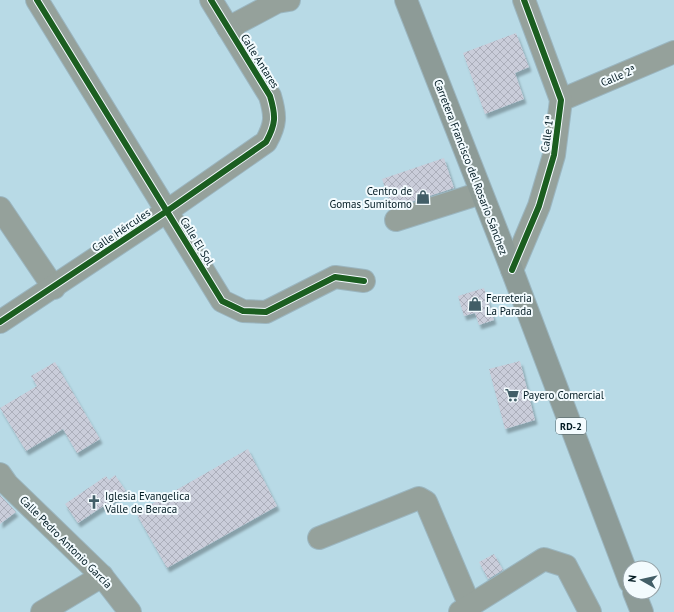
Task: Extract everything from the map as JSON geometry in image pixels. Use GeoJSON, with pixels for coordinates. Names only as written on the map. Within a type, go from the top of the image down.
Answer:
{"type":"FeatureCollection","features":[{"type":"Feature","properties":{"kind":"main road","name":"Carretera Francisco del Rosario Sánchez"},"geometry":{"type":"LineString","coordinates":[[406,0],[512,270],[622,561]]}},
{"type":"Feature","properties":{"kind":"main road"},"geometry":{"type":"LineString","coordinates":[[637,600],[642,612]]}},
{"type":"Feature","properties":{"kind":"street","name":"Calle El Sol"},"geometry":{"type":"LineString","coordinates":[[37,0],[222,301],[243,311],[266,312],[335,277],[364,281]]}},
{"type":"Feature","properties":{"kind":"street","name":"Calle Antares"},"geometry":{"type":"LineString","coordinates":[[211,0],[270,96],[275,113],[273,129],[266,142],[252,153]]}},
{"type":"Feature","properties":{"kind":"street"},"geometry":{"type":"LineString","coordinates":[[228,28],[277,2],[289,0]]}},
{"type":"Feature","properties":{"kind":"street","name":"Calle 1ª"},"geometry":{"type":"LineString","coordinates":[[512,270],[539,206],[554,155],[561,100],[524,0]]}},
{"type":"Feature","properties":{"kind":"street","name":"Calle 2ª"},"geometry":{"type":"LineString","coordinates":[[561,100],[674,52]]}},
{"type":"Feature","properties":{"kind":"street","name":"Calle Hércules"},"geometry":{"type":"LineString","coordinates":[[0,322],[54,288],[252,153]]}},
{"type":"Feature","properties":{"kind":"street"},"geometry":{"type":"LineString","coordinates":[[396,220],[481,192]]}},
{"type":"Feature","properties":{"kind":"street"},"geometry":{"type":"LineString","coordinates":[[0,208],[54,288]]}},
{"type":"Feature","properties":{"kind":"street","name":"Calle Pedro Antonio García"},"geometry":{"type":"LineString","coordinates":[[2,482],[102,576],[130,612]]}},
{"type":"Feature","properties":{"kind":"street"},"geometry":{"type":"LineString","coordinates":[[319,538],[419,498],[426,502],[465,609],[544,559],[566,566],[590,612]]}},
{"type":"Feature","properties":{"kind":"street"},"geometry":{"type":"LineString","coordinates":[[42,612],[102,576]]}},
{"type":"Feature","properties":{"kind":"building"},"geometry":{"type":"Polygon","coordinates":[[[516,33],[529,67],[515,73],[524,99],[485,114],[463,53],[516,33]]]}},
{"type":"Feature","properties":{"kind":"building"},"geometry":{"type":"Polygon","coordinates":[[[444,158],[454,188],[392,208],[382,179],[444,158]]]}},
{"type":"Feature","properties":{"kind":"building","name":"Ferreteria La Parada"},"geometry":{"type":"Polygon","coordinates":[[[484,288],[494,320],[479,325],[475,313],[464,316],[458,296],[484,288]]]}},
{"type":"Feature","properties":{"kind":"building","name":"Payero Comercial"},"geometry":{"type":"Polygon","coordinates":[[[520,361],[535,420],[505,429],[489,369],[520,361]]]}},
{"type":"Feature","properties":{"kind":"building"},"geometry":{"type":"Polygon","coordinates":[[[55,362],[100,439],[77,453],[63,429],[26,451],[0,408],[37,386],[31,376],[55,362]]]}},
{"type":"Feature","properties":{"kind":"building"},"geometry":{"type":"Polygon","coordinates":[[[248,449],[277,506],[167,568],[136,513],[248,449]]]}},
{"type":"Feature","properties":{"kind":"building","name":"Iglesia Evangelica Valle de Beraca"},"geometry":{"type":"Polygon","coordinates":[[[115,475],[126,491],[78,523],[65,504],[106,476],[109,480],[115,475]]]}},
{"type":"Feature","properties":{"kind":"building"},"geometry":{"type":"Polygon","coordinates":[[[0,495],[16,512],[0,524],[0,495]]]}},
{"type":"Feature","properties":{"kind":"building"},"geometry":{"type":"Polygon","coordinates":[[[494,554],[503,570],[488,579],[479,562],[494,554]]]}},
{"type":"Feature","properties":{"kind":"cycle path"},"geometry":{"type":"LineString","coordinates":[[37,0],[222,301],[243,311],[266,312],[335,277],[364,281]]}},
{"type":"Feature","properties":{"kind":"cycle path"},"geometry":{"type":"LineString","coordinates":[[0,322],[167,211],[266,142],[272,130],[274,120],[270,96],[211,0]]}},
{"type":"Feature","properties":{"kind":"cycle path"},"geometry":{"type":"LineString","coordinates":[[512,270],[539,206],[554,155],[561,100],[524,0]]}},
{"type":"Feature","properties":{"kind":"place","name":"Centro de Gomas Sumitomo"},"geometry":{"type":"Point","coordinates":[423,197]}},
{"type":"Feature","properties":{"kind":"place","name":"Ferreteria La Parada"},"geometry":{"type":"Point","coordinates":[475,304]}},
{"type":"Feature","properties":{"kind":"place","name":"Payero Comercial"},"geometry":{"type":"Point","coordinates":[512,395]}},
{"type":"Feature","properties":{"kind":"place","name":"Iglesia Evangelica Valle de Beraca"},"geometry":{"type":"Point","coordinates":[94,502]}}]}
